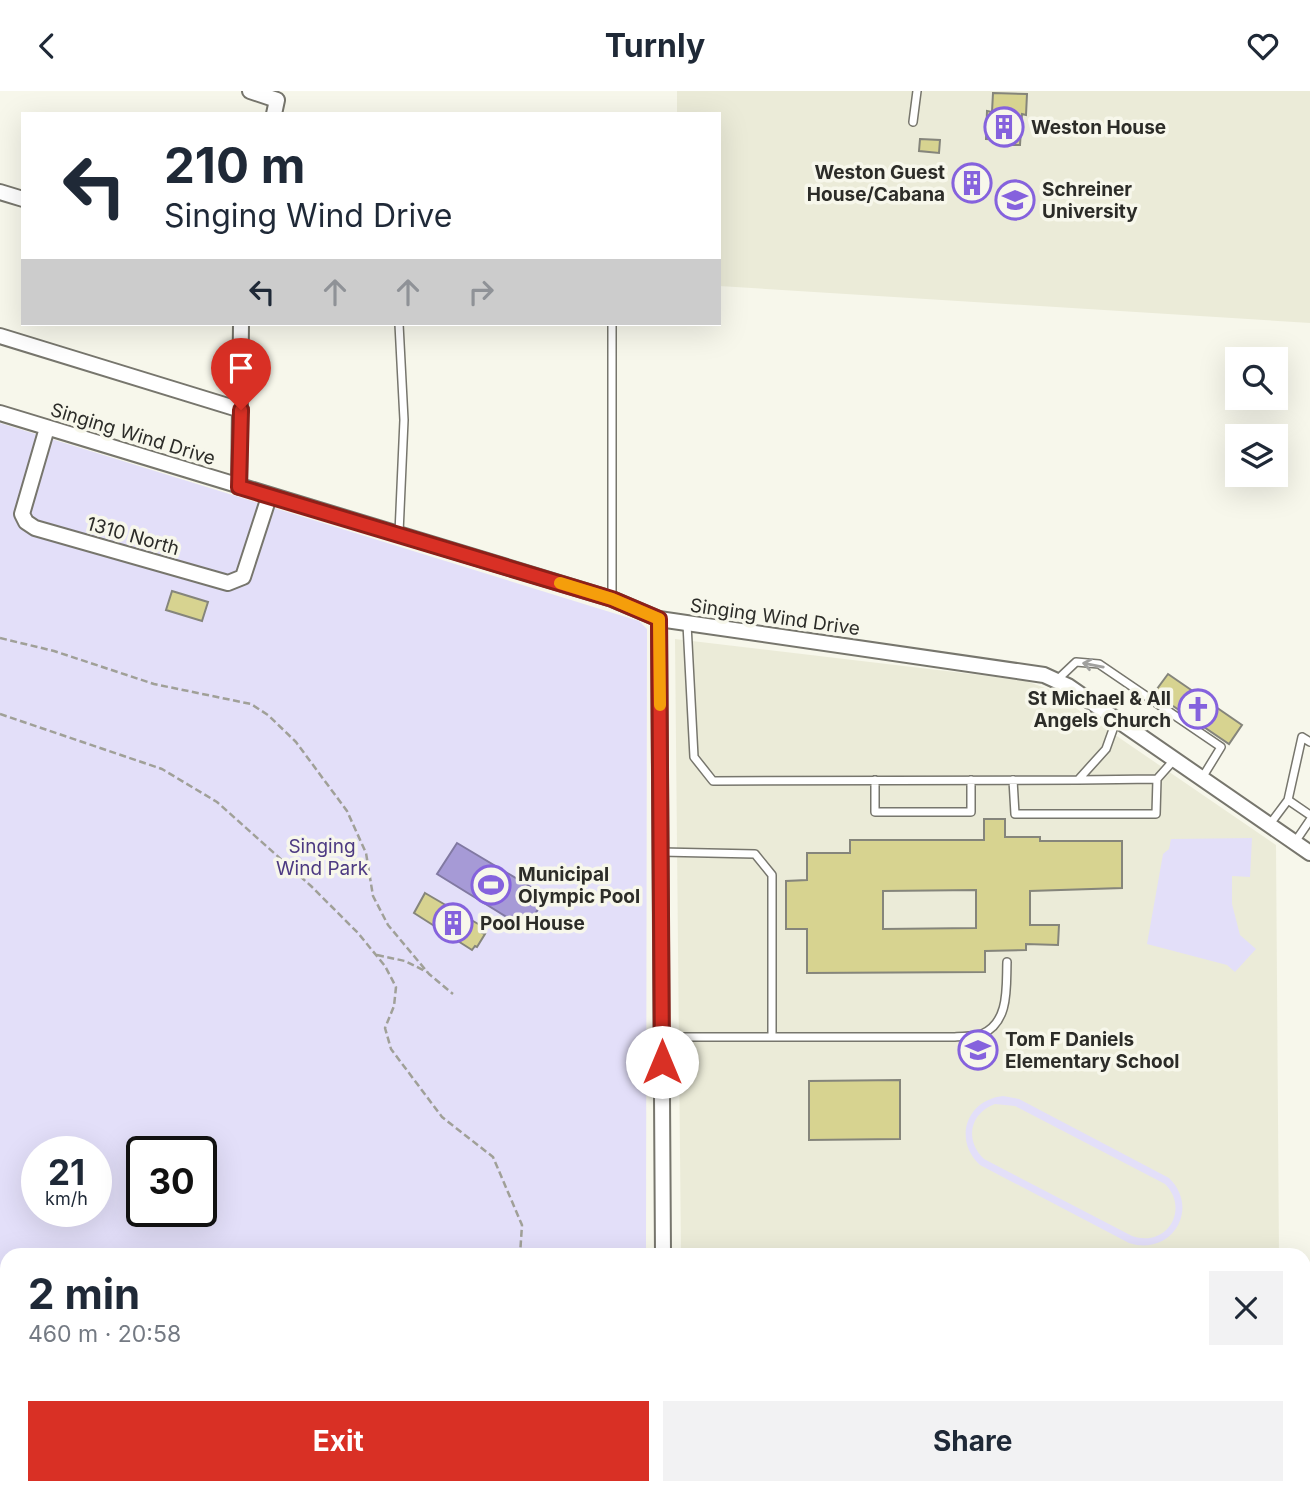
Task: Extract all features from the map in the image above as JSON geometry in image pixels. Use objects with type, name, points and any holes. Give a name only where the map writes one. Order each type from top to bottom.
[{"type":"street","points":[[250,91],[276,107]]},
{"type":"street","points":[[0,192],[21,198]]},
{"type":"street","points":[[239,487],[241,326]]},
{"type":"street","points":[[0,336],[241,410]]},
{"type":"street","name":"Singing Wind Drive","points":[[0,413],[269,497],[399,533],[612,599],[659,619],[1044,675],[1116,720],[1310,853]]},
{"type":"street","name":"1310 North","points":[[47,428],[22,514],[26,522],[35,528],[228,583],[243,577],[269,497]]},
{"type":"street","points":[[659,619],[663,1248]]},
{"type":"lane","points":[[913,122],[917,91]]},
{"type":"lane","points":[[399,326],[404,420],[399,533]]},
{"type":"lane","points":[[612,326],[612,599]]},
{"type":"lane","points":[[687,624],[694,757],[713,781],[1157,779]]},
{"type":"lane","points":[[1057,681],[1076,662],[1099,664],[1221,747],[1201,779]]},
{"type":"lane","points":[[1078,780],[1106,749],[1116,720]]},
{"type":"lane","points":[[1269,825],[1288,800],[1302,737],[1310,743]]},
{"type":"lane","points":[[1013,780],[1015,814],[1156,814],[1157,779],[1174,760]]},
{"type":"lane","points":[[875,781],[875,812],[971,812],[971,780]]},
{"type":"lane","points":[[1288,800],[1310,815]]},
{"type":"lane","points":[[1295,842],[1310,821]]},
{"type":"lane","points":[[660,852],[755,854],[772,876],[772,1037]]},
{"type":"lane","points":[[662,1037],[953,1037],[982,1034],[998,1020],[1005,1005],[1007,962]]},
{"type":"path","points":[[0,638],[45,648],[154,684],[251,704],[268,715],[296,742],[347,811],[366,853],[373,896],[380,912],[429,974]]},
{"type":"path","points":[[0,714],[162,769],[217,802],[311,886],[376,955],[396,987],[394,1006],[385,1028],[391,1049],[424,1097],[442,1117],[493,1157],[522,1225],[520,1248]]},
{"type":"path","points":[[376,955],[405,961],[429,974],[453,994]]},
{"type":"shaded area","name":"Schreiner University","points":[[677,91],[1310,91],[1310,323],[721,286],[721,112],[677,112]]},
{"type":"shaded area","name":"Tom F Daniels Elementary School","points":[[675,639],[1023,680],[1048,689],[1276,845],[1279,1248],[681,1248]]},
{"type":"shaded area","name":"Municipal Olympic Pool","points":[[457,843],[546,896],[526,929],[437,874]]},
{"type":"green space","name":"Singing Wind Park","points":[[0,423],[639,621],[647,629],[646,1248],[0,1248]]},
{"type":"green space","points":[[1252,838],[1250,877],[1232,876],[1232,904],[1240,935],[1256,949],[1235,972],[1227,965],[1147,944],[1163,854],[1169,849],[1171,839]]},
{"type":"green space","points":[[1003,1096],[1019,1099],[1169,1178],[1178,1190],[1182,1203],[1177,1227],[1169,1237],[1157,1243],[1129,1243],[980,1165],[967,1144],[966,1133],[972,1113],[990,1099]],"holes":[[[995,1104],[1015,1106],[1165,1184],[1175,1204],[1175,1215],[1171,1224],[1155,1236],[1132,1236],[984,1159],[972,1136],[975,1120]]]},
{"type":"building","name":"Weston House","points":[[993,93],[1027,94],[1026,115],[1022,114],[1020,145],[1009,145],[1009,140],[986,139],[987,111],[992,112]]},
{"type":"building","points":[[920,139],[940,140],[939,153],[919,151]]},
{"type":"building","name":"Weston Guest House/Cabana","points":[[966,170],[981,172],[978,196],[963,194]]},
{"type":"building","points":[[172,591],[208,602],[202,621],[166,610]]},
{"type":"building","name":"St Michael & All Angels Church","points":[[1168,674],[1242,725],[1229,744],[1154,693]]},
{"type":"building","points":[[984,819],[1005,819],[1005,837],[1040,837],[1040,841],[1122,841],[1122,888],[1030,891],[1030,925],[1059,925],[1058,945],[1026,944],[1026,950],[985,951],[985,972],[807,973],[807,929],[786,929],[786,881],[807,880],[807,853],[850,853],[850,840],[984,840]],"holes":[[[976,890],[976,928],[883,929],[883,891]]]},
{"type":"building","name":"Pool House","points":[[425,893],[485,928],[482,933],[485,934],[477,947],[472,950],[414,913]]},
{"type":"building","points":[[900,1080],[900,1139],[809,1140],[809,1081]]},
{"type":"slow traffic","points":[[560,583],[612,599],[659,619],[660,705]]},
{"type":"place","name":"Weston House","points":[[1004,127]]},
{"type":"place","name":"Weston Guest House/Cabana","points":[[972,183]]},
{"type":"place","name":"Schreiner University","points":[[1015,200]]},
{"type":"place","name":"St Michael & All Angels Church","points":[[1198,709]]},
{"type":"place","name":"Municipal Olympic Pool","points":[[491,885]]},
{"type":"place","name":"Pool House","points":[[453,923]]},
{"type":"place","name":"Tom F Daniels Elementary School","points":[[978,1050]]},
{"type":"route","points":[[241,410],[239,487],[612,599],[659,619],[662,1062]]}]
